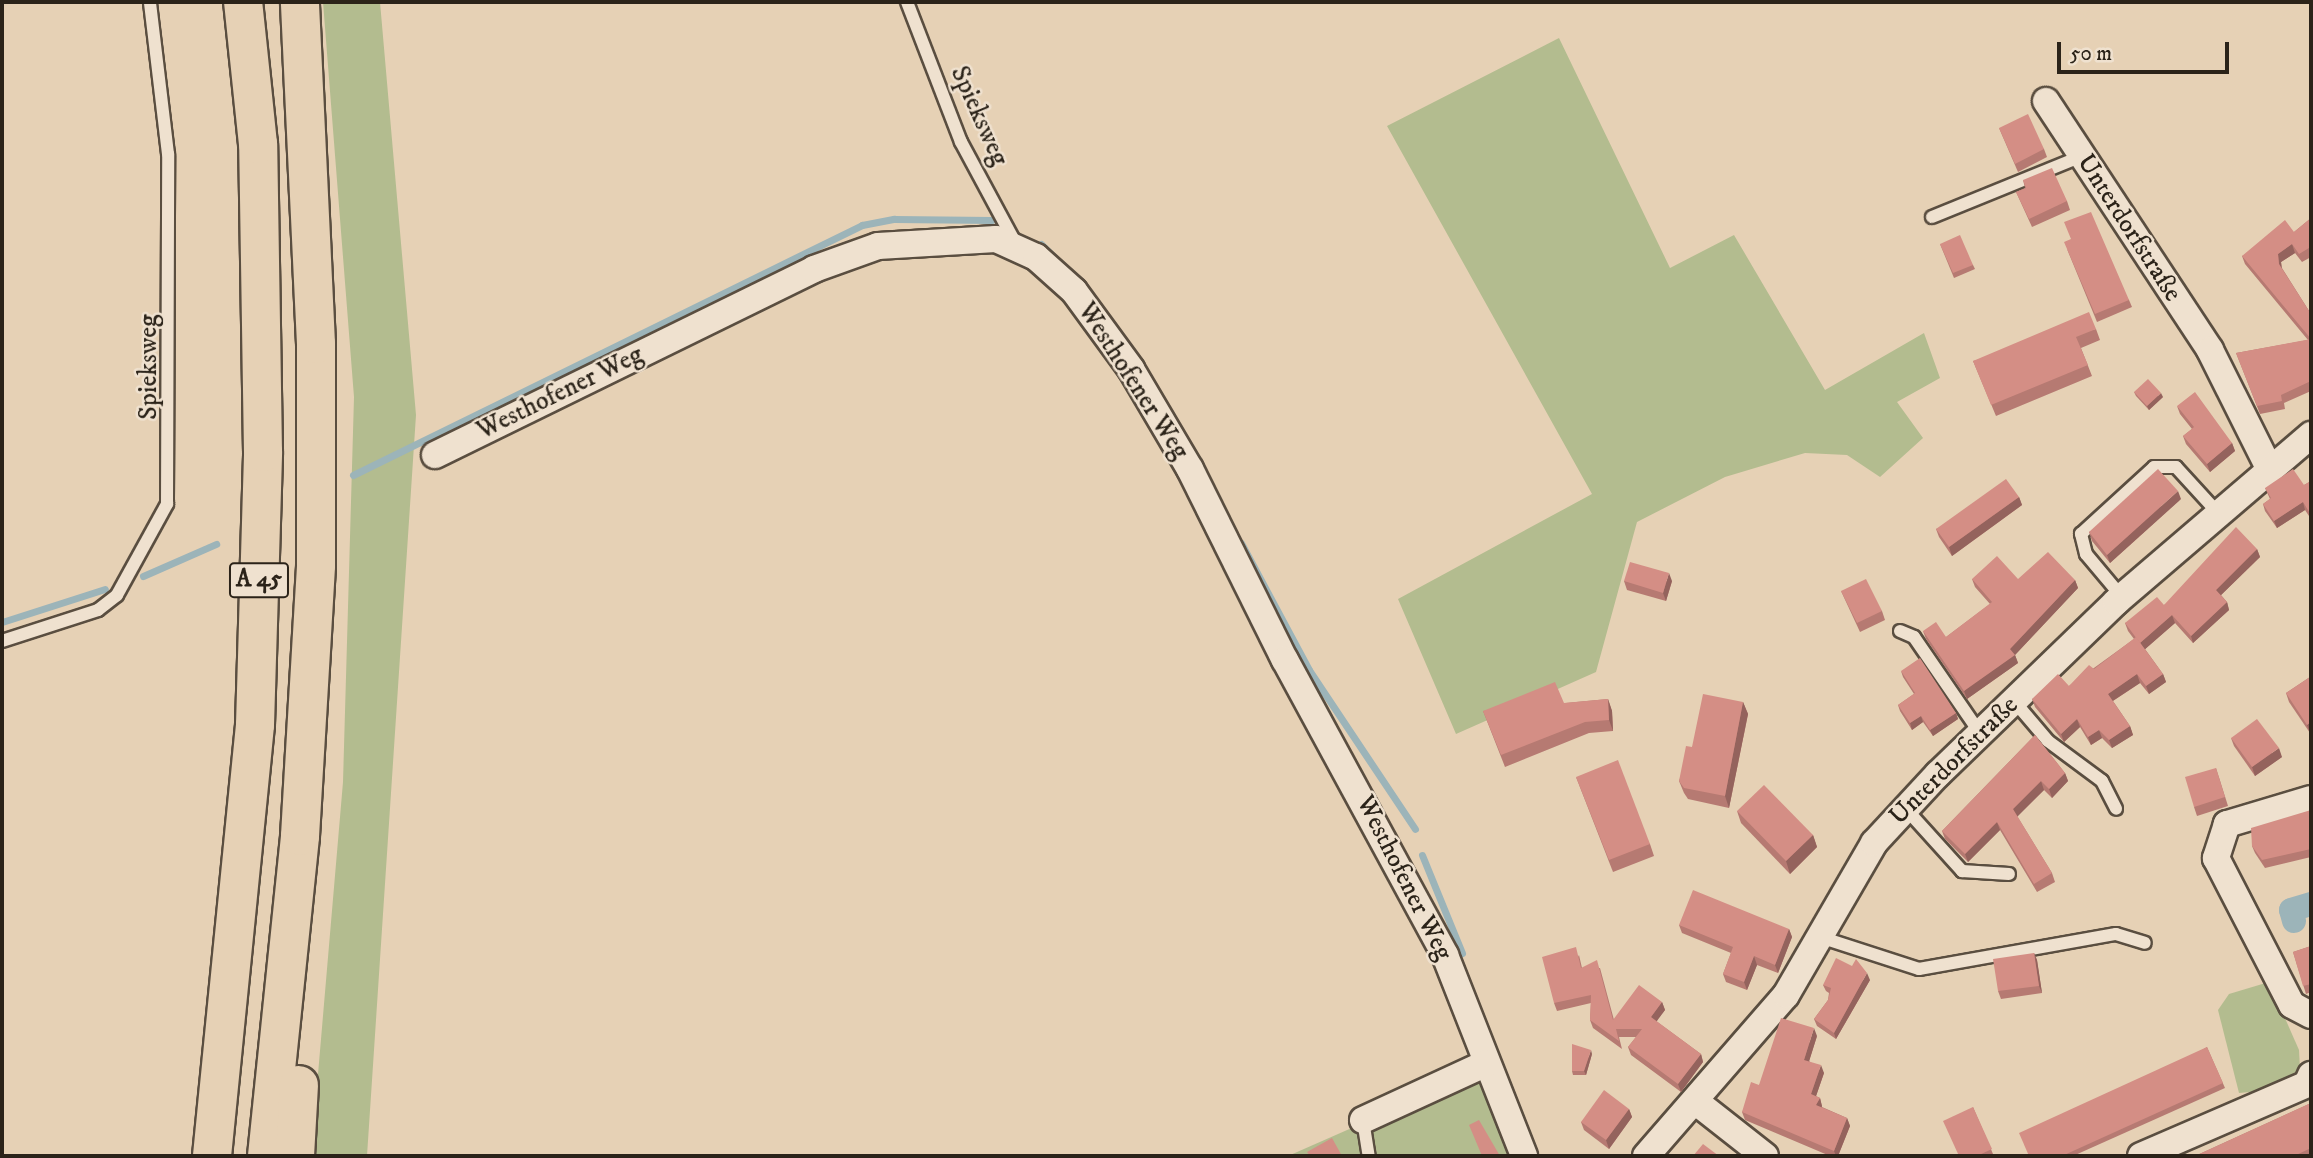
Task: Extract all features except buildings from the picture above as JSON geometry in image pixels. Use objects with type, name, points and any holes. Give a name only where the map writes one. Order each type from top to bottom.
[{"type":"highway","name":"A 45","points":[[212,1156],[255,725],[263,452],[258,144],[243,2]]},
{"type":"highway","name":"A 45","points":[[267,1156],[300,836],[316,565],[316,344],[300,2]]},
{"type":"highway","points":[[295,1156],[300,836]]},
{"type":"street","name":"Unterdorfstraße","points":[[2046,101],[2210,350],[2269,468]]},
{"type":"street","name":"Westhofener Weg","points":[[435,454],[814,269],[878,246],[938,237],[1017,246],[1074,291],[1131,369],[1190,469],[1285,660],[1399,859],[1446,955],[1524,1156]]},
{"type":"street","name":"Unterdorfstraße","points":[[1646,1156],[1786,995],[1874,844],[1906,809],[1980,733],[2122,597],[2269,468],[2311,435]]},
{"type":"street","points":[[2311,799],[2227,824],[2216,858],[2252,935],[2292,1005],[2311,1014]]},
{"type":"street","points":[[1363,1120],[1487,1063]]},
{"type":"street","points":[[2141,1156],[2307,1084],[2311,1075]]},
{"type":"street","points":[[1695,1101],[1765,1156]]},
{"type":"lane","name":"Spieksweg","points":[[2,641],[98,610],[117,596],[167,504],[168,168],[150,2]]},
{"type":"lane","name":"Spieksweg","points":[[907,2],[961,142],[1017,246]]},
{"type":"lane","points":[[1932,217],[2082,156]]},
{"type":"lane","points":[[2122,597],[2086,554],[2081,534],[2154,467],[2176,467],[2218,513]]},
{"type":"lane","points":[[1900,631],[1914,637],[1980,733]]},
{"type":"lane","points":[[2014,701],[2048,741],[2102,781],[2116,809]]},
{"type":"lane","points":[[1906,809],[1962,871],[2009,874]]},
{"type":"lane","points":[[1819,937],[1919,969],[2116,934],[2145,943]]},
{"type":"lane","points":[[1363,1120],[1369,1156]]},
{"type":"green space","points":[[323,2],[380,2],[416,415],[367,1156],[311,1156],[343,782],[354,397]]},
{"type":"green space","points":[[1559,38],[1670,268],[1734,235],[1825,390],[1924,333],[1940,378],[1897,402],[1923,438],[1880,477],[1847,455],[1805,453],[1725,477],[1637,522],[1596,672],[1456,734],[1398,599],[1592,494],[1387,126]]},
{"type":"green space","points":[[2269,982],[2299,1050],[2300,1069],[2270,1090],[2239,1093],[2218,1010],[2229,994]]},
{"type":"green space","points":[[1470,1076],[1482,1079],[1511,1156],[1288,1156]]},
{"type":"waterway","points":[[353,475],[862,225],[894,219],[992,220]]},
{"type":"waterway","points":[[1041,244],[1065,268]]},
{"type":"waterway","points":[[1241,543],[1309,670],[1415,829]]},
{"type":"waterway","points":[[143,576],[216,544]]},
{"type":"waterway","points":[[2,622],[105,589]]},
{"type":"waterway","points":[[1422,855],[1462,953]]},
{"type":"waterway","points":[[2294,921],[2291,910],[2311,904]]}]
